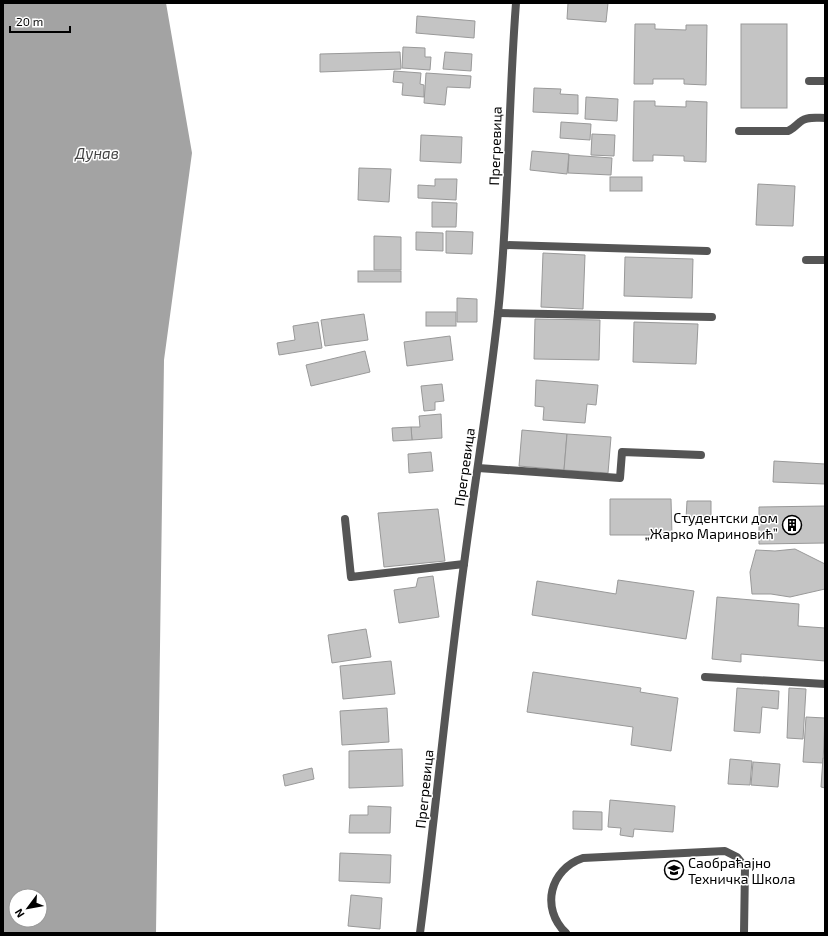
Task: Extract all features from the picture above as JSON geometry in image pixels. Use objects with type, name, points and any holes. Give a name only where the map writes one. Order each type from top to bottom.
[{"type":"street","name":"Прегревица","points":[[420,933],[434,823],[446,698],[498,313],[504,245],[512,57],[516,3]]},
{"type":"street","points":[[809,81],[825,81]]},
{"type":"street","points":[[739,131],[788,132],[807,118],[825,118]]},
{"type":"street","points":[[504,245],[707,251]]},
{"type":"street","points":[[806,260],[825,260]]},
{"type":"street","points":[[498,313],[712,317]]},
{"type":"street","points":[[478,468],[620,478],[622,452],[701,455]]},
{"type":"street","points":[[345,519],[351,577],[464,564]]},
{"type":"street","points":[[705,677],[825,684]]},
{"type":"street","points":[[566,933],[556,921],[552,910],[552,888],[558,875],[573,861],[583,858],[725,851],[737,857],[745,867],[744,933]]},
{"type":"water","name":"Дунав","points":[[3,3],[166,3],[192,153],[164,360],[156,933],[3,933]]},
{"type":"building","points":[[568,3],[608,3],[606,22],[567,19]]},
{"type":"building","points":[[417,16],[475,21],[474,38],[416,33]]},
{"type":"building","points":[[635,24],[655,24],[655,29],[686,30],[686,25],[707,25],[706,85],[684,84],[684,79],[653,79],[653,84],[634,84]]},
{"type":"building","points":[[741,24],[787,24],[787,108],[741,108]]},
{"type":"building","points":[[403,47],[425,48],[425,57],[431,57],[430,70],[402,68]]},
{"type":"building","points":[[400,52],[401,69],[320,72],[320,54]]},
{"type":"building","points":[[445,52],[472,54],[471,71],[443,69]]},
{"type":"building","points":[[394,71],[421,73],[420,84],[424,85],[424,97],[402,95],[403,83],[393,82]]},
{"type":"building","points":[[426,73],[471,76],[470,88],[447,87],[445,105],[424,103]]},
{"type":"building","points":[[534,88],[561,89],[560,94],[578,95],[578,114],[533,112]]},
{"type":"building","points":[[586,97],[618,99],[617,121],[585,119]]},
{"type":"building","points":[[634,101],[655,101],[655,106],[686,107],[686,101],[707,102],[706,162],[684,161],[684,156],[653,155],[653,161],[633,161]]},
{"type":"building","points":[[561,122],[591,124],[590,140],[560,138]]},
{"type":"building","points":[[592,134],[615,135],[614,156],[591,155]]},
{"type":"building","points":[[421,135],[462,137],[461,163],[420,161]]},
{"type":"building","points":[[532,151],[569,154],[567,174],[530,170]]},
{"type":"building","points":[[569,155],[612,158],[611,175],[568,173]]},
{"type":"building","points":[[359,168],[391,169],[389,202],[358,200]]},
{"type":"building","points":[[610,177],[642,177],[642,191],[610,191]]},
{"type":"building","points":[[435,179],[457,179],[456,200],[418,198],[418,185],[435,186]]},
{"type":"building","points":[[758,184],[795,186],[793,226],[756,225]]},
{"type":"building","points":[[432,202],[457,203],[456,227],[432,227]]},
{"type":"building","points":[[446,231],[473,232],[472,254],[446,253]]},
{"type":"building","points":[[416,232],[443,233],[443,251],[416,250]]},
{"type":"building","points":[[374,236],[401,237],[401,270],[374,270]]},
{"type":"building","points":[[543,253],[585,255],[583,309],[541,307]]},
{"type":"building","points":[[625,257],[693,259],[692,298],[624,296]]},
{"type":"building","points":[[358,271],[401,271],[401,282],[358,282]]},
{"type":"building","points":[[457,298],[477,299],[477,322],[457,322]]},
{"type":"building","points":[[426,312],[456,312],[456,326],[426,326]]},
{"type":"building","points":[[364,314],[368,340],[325,346],[321,320]]},
{"type":"building","points":[[535,319],[600,320],[599,360],[534,359]]},
{"type":"building","points":[[318,322],[322,348],[279,355],[277,343],[295,340],[293,326]]},
{"type":"building","points":[[634,322],[698,324],[696,364],[633,362]]},
{"type":"building","points":[[450,336],[453,360],[407,366],[404,342]]},
{"type":"building","points":[[365,351],[370,372],[311,386],[306,365]]},
{"type":"building","points":[[536,380],[598,385],[596,405],[587,404],[585,423],[543,420],[544,407],[535,406]]},
{"type":"building","points":[[442,384],[444,401],[435,402],[435,410],[424,411],[421,386]]},
{"type":"building","points":[[441,414],[442,438],[412,440],[411,427],[420,427],[419,416]]},
{"type":"building","points":[[411,427],[412,440],[393,441],[392,428]]},
{"type":"building","points":[[522,430],[567,434],[564,470],[519,466]]},
{"type":"building","points":[[567,434],[611,437],[608,473],[564,470]]},
{"type":"building","points":[[431,452],[433,471],[409,473],[408,454]]},
{"type":"building","points":[[774,461],[825,464],[825,484],[773,482]]},
{"type":"building","points":[[610,499],[671,499],[672,535],[610,535]]},
{"type":"building","points":[[687,501],[711,501],[711,520],[686,519]]},
{"type":"building","name":"Студентски дом „Жарко Мариновић”","points":[[825,506],[825,543],[759,544],[759,507]]},
{"type":"building","points":[[438,509],[445,561],[384,567],[378,513]]},
{"type":"building","points":[[795,549],[825,564],[825,589],[790,597],[771,594],[752,594],[750,572],[756,550],[775,551]]},
{"type":"building","points":[[433,576],[439,617],[399,623],[394,590],[416,587],[418,578]]},
{"type":"building","points":[[618,580],[694,591],[686,639],[532,615],[537,581],[616,594]]},
{"type":"building","points":[[717,597],[799,604],[798,626],[825,628],[825,661],[741,654],[741,662],[712,659]]},
{"type":"building","points":[[366,629],[371,657],[332,663],[328,635]]},
{"type":"building","points":[[391,661],[395,694],[343,699],[340,666]]},
{"type":"building","points":[[533,672],[641,688],[640,692],[678,698],[671,751],[631,745],[633,727],[527,712]]},
{"type":"building","points":[[737,688],[779,691],[778,709],[762,707],[760,733],[734,731]]},
{"type":"building","points":[[789,688],[806,689],[803,739],[787,738]]},
{"type":"building","points":[[387,708],[389,742],[342,745],[340,711]]},
{"type":"building","points":[[806,717],[825,718],[823,763],[803,762]]},
{"type":"building","points":[[402,749],[403,786],[349,788],[349,751]]},
{"type":"building","points":[[823,758],[825,758],[825,788],[821,787]]},
{"type":"building","points":[[730,759],[752,761],[750,785],[728,784]]},
{"type":"building","points":[[753,762],[780,764],[778,787],[751,785]]},
{"type":"building","points":[[312,768],[314,779],[285,786],[283,775]]},
{"type":"building","points":[[610,800],[675,806],[673,832],[634,829],[633,837],[620,835],[621,828],[608,827]]},
{"type":"building","points":[[368,806],[391,807],[390,833],[349,833],[350,815],[368,815]]},
{"type":"building","points":[[573,811],[602,812],[602,830],[573,829]]},
{"type":"building","points":[[340,853],[391,855],[390,883],[339,881]]},
{"type":"building","points":[[351,895],[382,898],[380,929],[348,926]]},
{"type":"place","name":"Студентски дом „Жарко Мариновић”","points":[[792,525]]},
{"type":"place","name":"Саобраћајно Техничка Школа","points":[[674,870]]}]
